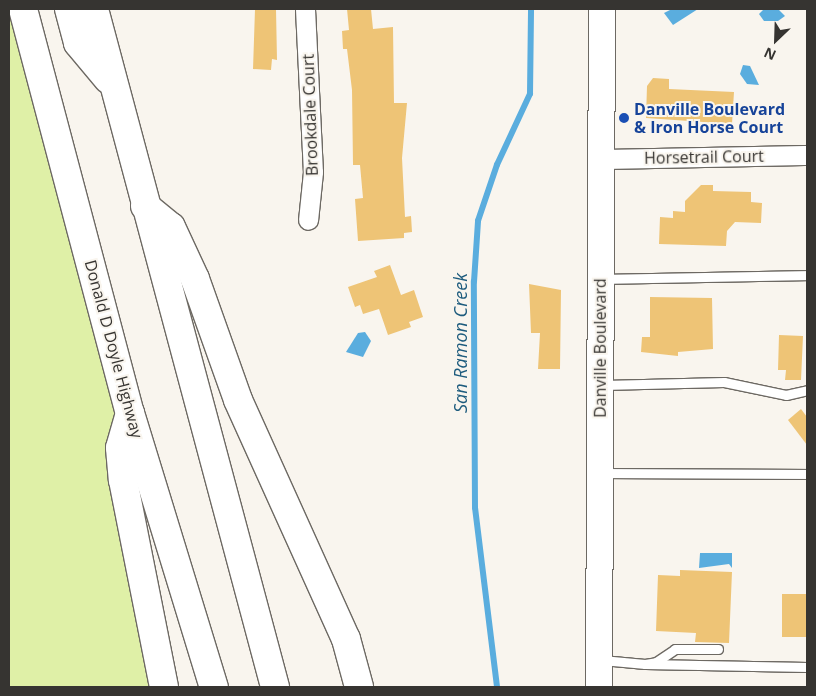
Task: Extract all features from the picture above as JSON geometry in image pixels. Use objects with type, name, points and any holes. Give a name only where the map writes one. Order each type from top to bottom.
[{"type":"highway","name":"Donald D Doyle Highway","points":[[22,9],[130,413],[214,687]]},
{"type":"highway","points":[[69,9],[78,43],[114,86]]},
{"type":"highway","points":[[94,9],[145,206],[276,687]]},
{"type":"highway","points":[[145,206],[171,227],[195,279],[238,400],[346,639],[359,687]]},
{"type":"highway","points":[[130,413],[120,448],[123,480],[164,687]]},
{"type":"main road","name":"Danville Boulevard","points":[[599,687],[602,9]]},
{"type":"street","name":"Brookdale Court","points":[[305,9],[313,172],[308,220]]},
{"type":"street","name":"Horsetrail Court","points":[[601,159],[807,155]]},
{"type":"lane","points":[[600,279],[807,275]]},
{"type":"lane","points":[[600,385],[724,382],[786,395],[807,390]]},
{"type":"lane","points":[[600,473],[807,474]]},
{"type":"lane","points":[[645,664],[656,662],[675,648],[718,650]]},
{"type":"lane","points":[[599,660],[645,664],[807,667]]},
{"type":"green space","points":[[9,9],[23,9],[130,413],[120,448],[164,687],[9,687]]},
{"type":"water","points":[[672,9],[698,9],[673,25],[664,13]]},
{"type":"water","points":[[764,9],[779,10],[785,16],[778,21],[764,21],[759,14]]},
{"type":"water","points":[[743,65],[750,66],[759,85],[747,84],[740,74]]},
{"type":"water","points":[[365,332],[371,341],[363,357],[346,352],[358,333]]},
{"type":"water","points":[[700,553],[732,553],[732,568],[729,564],[699,568]]},
{"type":"building","points":[[255,9],[276,9],[277,60],[272,59],[271,70],[253,69]]},
{"type":"building","points":[[347,9],[371,9],[373,29],[393,27],[394,103],[407,103],[402,158],[405,217],[411,216],[412,232],[404,233],[404,238],[358,241],[355,199],[363,198],[360,165],[353,165],[352,90],[347,49],[343,49],[342,31],[349,30]]},
{"type":"building","points":[[653,78],[669,79],[669,89],[734,92],[732,124],[646,118],[647,86]]},
{"type":"building","points":[[701,185],[713,185],[713,191],[751,192],[751,202],[762,203],[761,223],[735,222],[727,231],[726,246],[659,244],[660,217],[673,218],[673,211],[685,212],[685,201]]},
{"type":"building","points":[[390,265],[401,295],[414,290],[423,317],[409,322],[411,327],[388,335],[379,309],[363,314],[360,305],[355,307],[348,287],[377,277],[374,271]]},
{"type":"building","points":[[529,284],[561,290],[560,369],[538,369],[540,333],[531,333]]},
{"type":"building","points":[[650,297],[712,298],[713,349],[678,352],[678,356],[641,352],[642,337],[650,337]]},
{"type":"building","points":[[779,335],[803,336],[801,380],[785,380],[786,370],[778,370]]},
{"type":"building","points":[[801,409],[807,417],[807,445],[788,420]]},
{"type":"building","points":[[680,570],[732,572],[729,643],[695,642],[696,633],[656,631],[658,575],[680,576]]},
{"type":"building","points":[[782,594],[807,594],[807,637],[782,637]]},
{"type":"waterway","name":"San Ramon Creek","points":[[497,687],[475,508],[474,282],[478,221],[497,165],[530,94],[531,9]]},
{"type":"place","name":"Danville Boulevard & Iron Horse Court","points":[[624,118]]}]
